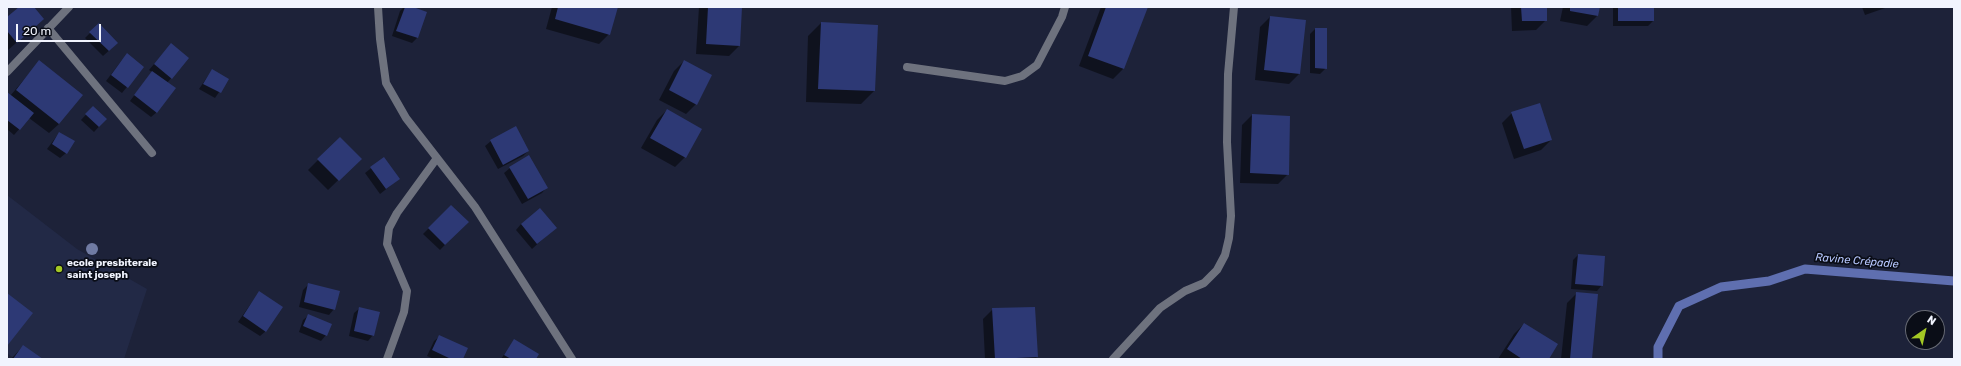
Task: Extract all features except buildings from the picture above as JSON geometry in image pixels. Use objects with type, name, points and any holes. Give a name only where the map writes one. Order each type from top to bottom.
[{"type":"street","points":[[7,72],[69,7]]},
{"type":"street","points":[[378,7],[380,39],[386,82],[406,118],[475,207],[572,359]]},
{"type":"street","points":[[907,67],[1005,81],[1022,76],[1037,65],[1062,17],[1065,7]]},
{"type":"street","points":[[1113,359],[1160,308],[1185,291],[1204,283],[1217,270],[1225,255],[1229,238],[1231,216],[1227,142],[1228,74],[1234,7]]},
{"type":"street","points":[[48,28],[152,153]]},
{"type":"street","points":[[387,359],[404,312],[408,290],[387,244],[389,228],[397,212],[436,158]]},
{"type":"shaded area","name":"ecole presbiterale saint joseph","points":[[7,195],[77,249],[147,289],[124,359],[15,359],[7,353]]},
{"type":"waterway","name":"Ravine Crépadie","points":[[1658,359],[1658,347],[1679,306],[1721,287],[1769,281],[1805,269],[1954,281]]},
{"type":"place","name":"ecole presbiterale saint joseph","points":[[59,269]]}]
